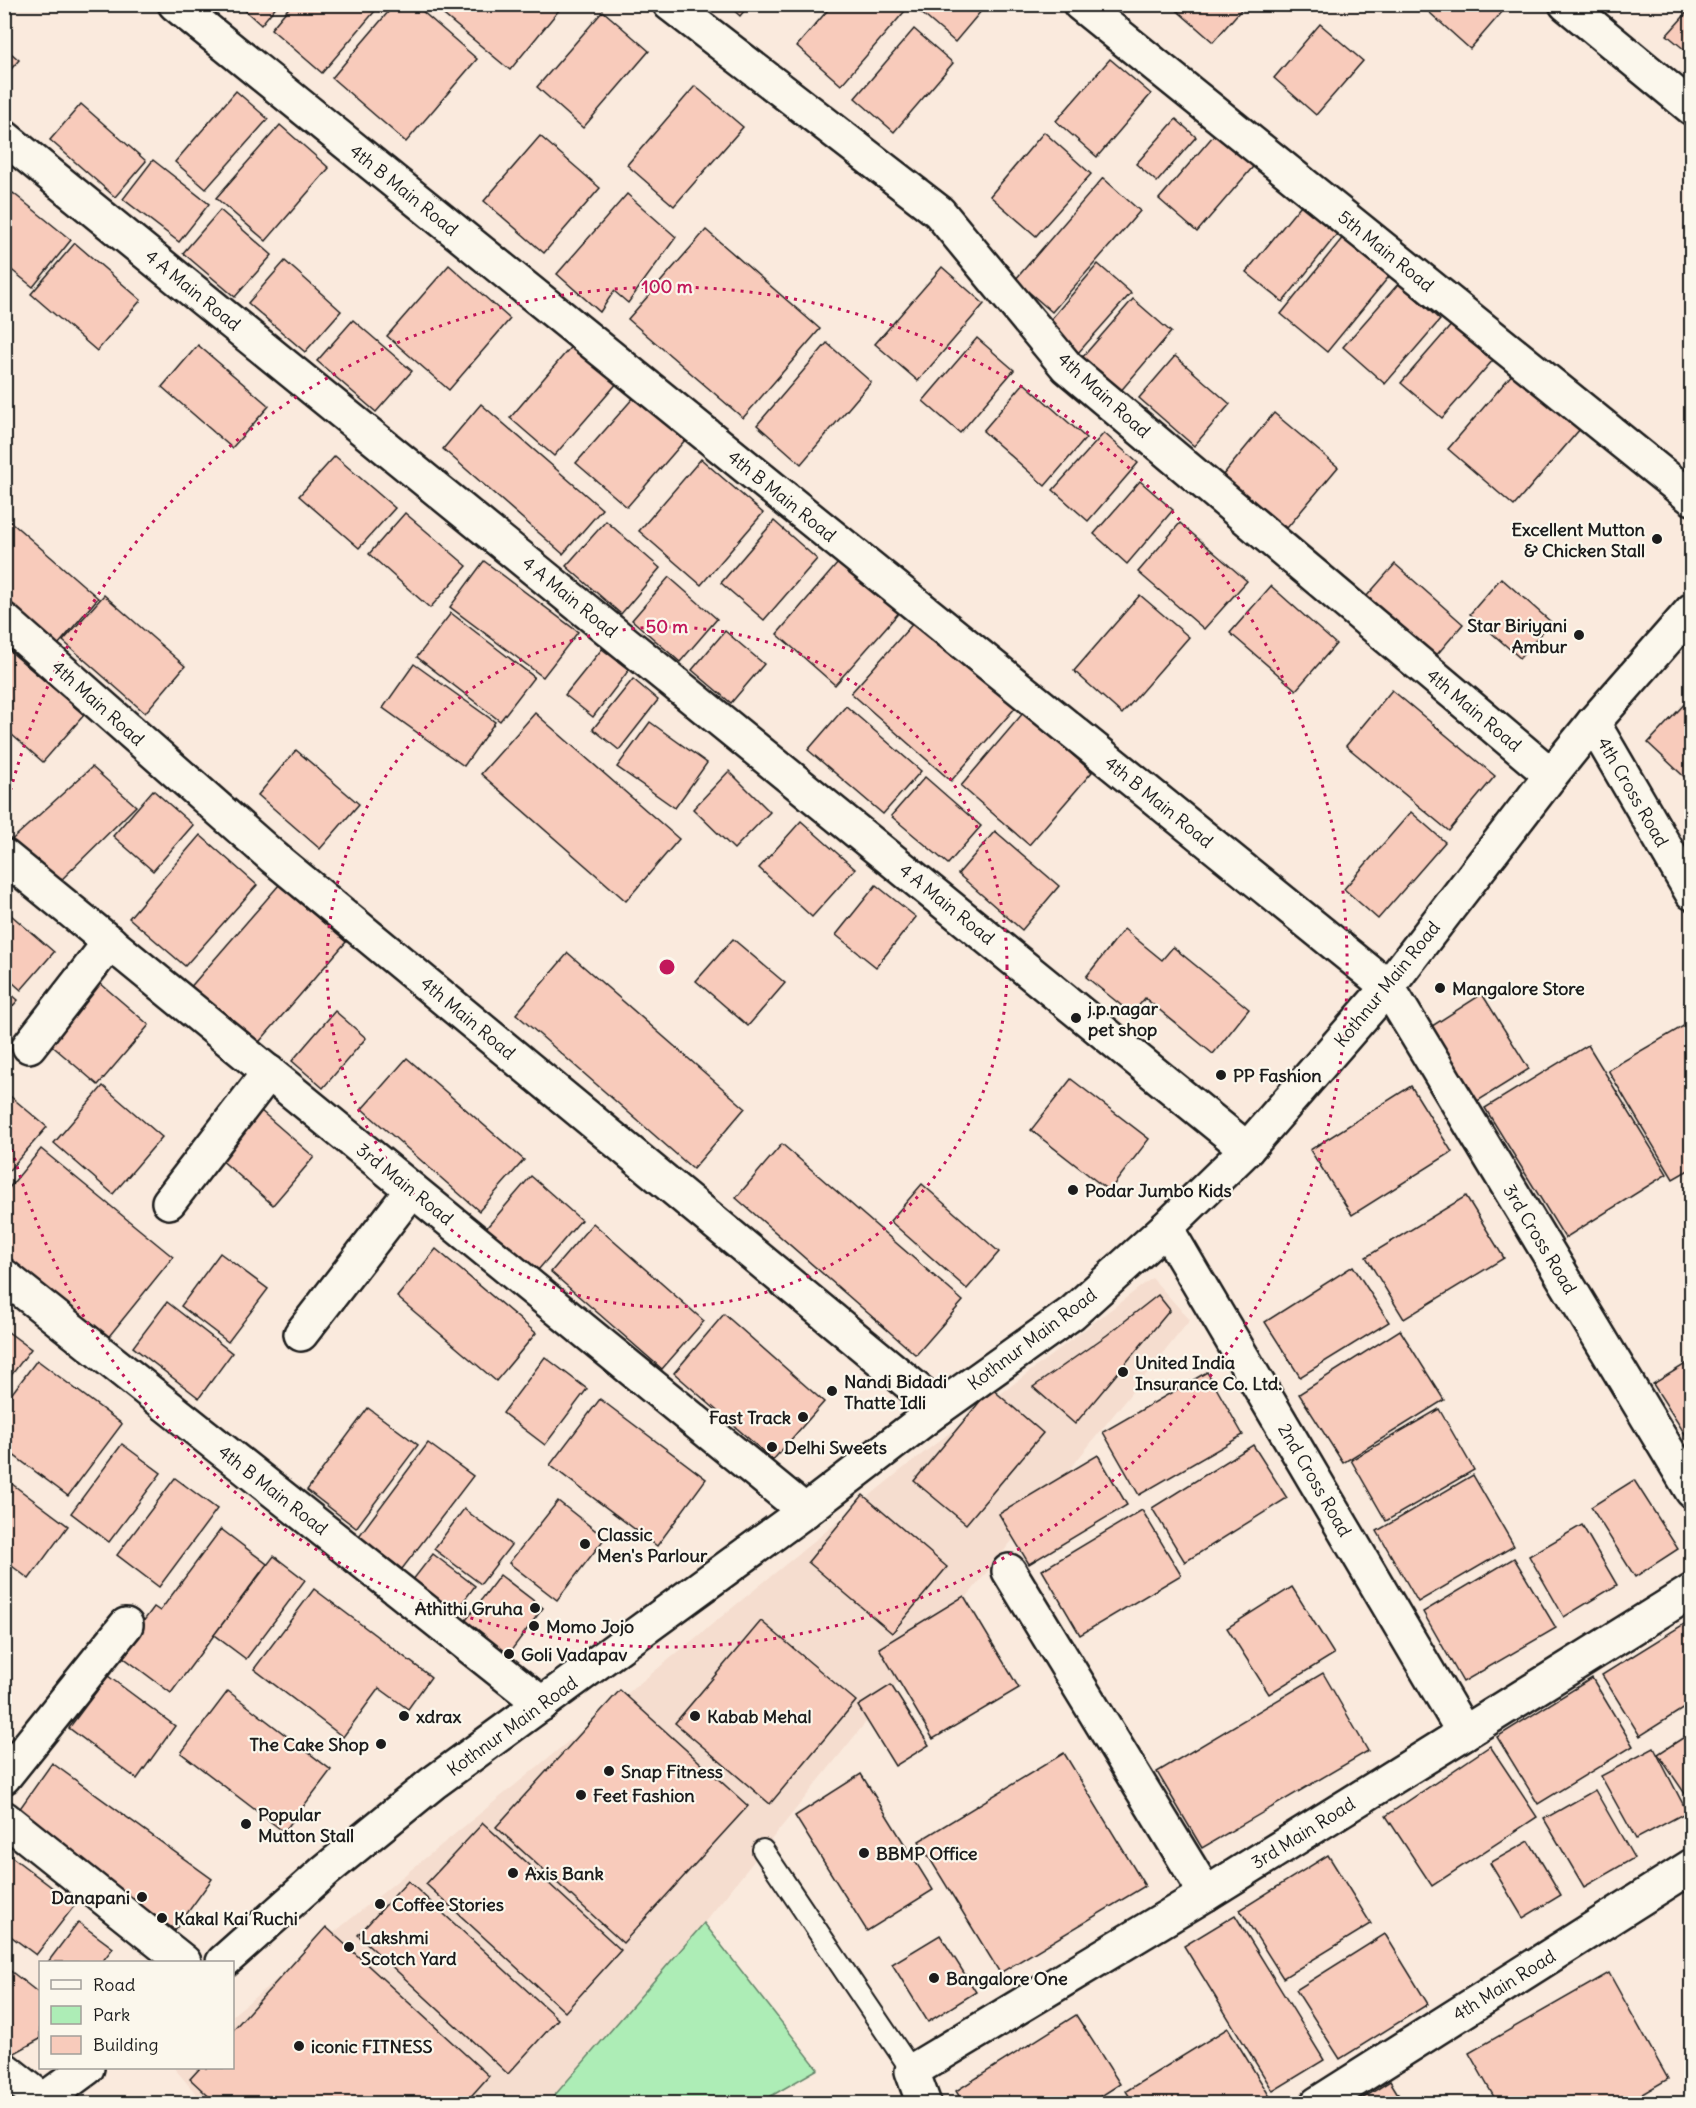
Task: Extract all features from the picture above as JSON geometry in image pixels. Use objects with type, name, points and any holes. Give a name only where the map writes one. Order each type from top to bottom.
[{"type":"street","name":"4th B Main Road","points":[[175,4],[1388,987]]},
{"type":"street","name":"4th Main Road","points":[[669,4],[939,212],[1067,367],[1551,775]]},
{"type":"street","name":"5th Main Road","points":[[1080,4],[1692,498]]},
{"type":"street","points":[[1566,4],[1692,108]]},
{"type":"street","name":"4 A Main Road","points":[[4,137],[1247,1149]]},
{"type":"street","name":"Kothnur Main Road","points":[[224,1961],[325,1871],[424,1791],[805,1511],[939,1408],[1072,1313],[1166,1228],[1247,1149],[1388,987],[1551,775],[1593,723],[1692,610]]},
{"type":"street","name":"4th Main Road","points":[[4,620],[273,857],[939,1408]]},
{"type":"street","name":"4th Cross Road","points":[[1593,723],[1692,893]]},
{"type":"street","name":"3rd Main Road","points":[[4,856],[805,1511]]},
{"type":"street","points":[[29,1046],[110,942]]},
{"type":"street","name":"3rd Cross Road","points":[[1388,987],[1692,1491]]},
{"type":"street","points":[[169,1203],[269,1072]]},
{"type":"street","points":[[301,1334],[412,1190]]},
{"type":"street","name":"2nd Cross Road","points":[[1166,1228],[1464,1733]]},
{"type":"street","name":"4th B Main Road","points":[[4,1276],[542,1704]]},
{"type":"street","points":[[1009,1571],[1206,1894]]},
{"type":"street","name":"3rd Main Road","points":[[912,2071],[1206,1894],[1692,1591]]},
{"type":"street","points":[[4,1776],[126,1625]]},
{"type":"street","points":[[4,1818],[183,1961]]},
{"type":"street","name":"4th Main Road","points":[[1317,2103],[1692,1866]]},
{"type":"street","points":[[4,2069],[41,2102],[84,2069]]},
{"type":"street","points":[[912,2071],[924,2103]]},
{"type":"lane","points":[[763,1850],[912,2071]]},
{"type":"shaded area","points":[[1152,1278],[1190,1320],[704,1923],[548,2103],[204,2103],[175,2069],[234,2069],[234,2014],[900,1471]]},
{"type":"green space","points":[[704,1923],[818,2069],[759,2103],[548,2103]]},
{"type":"building","points":[[238,4],[278,4],[261,25]]},
{"type":"building","points":[[292,4],[381,4],[322,73],[271,29]]},
{"type":"building","points":[[395,4],[414,4],[477,59],[406,142],[332,78]]},
{"type":"building","points":[[434,4],[564,4],[510,70],[433,6]]},
{"type":"building","points":[[727,4],[750,4],[740,16]]},
{"type":"building","points":[[833,4],[911,4],[841,85],[797,46]]},
{"type":"building","points":[[925,4],[987,4],[955,42],[919,11]]},
{"type":"building","points":[[1173,4],[1246,4],[1213,42],[1172,6]]},
{"type":"building","points":[[1420,4],[1509,4],[1470,49]]},
{"type":"building","points":[[1692,7],[1692,56],[1667,35]]},
{"type":"building","points":[[603,11],[649,51],[583,128],[537,87]]},
{"type":"building","points":[[1320,24],[1363,61],[1316,115],[1274,78]]},
{"type":"building","points":[[914,29],[953,63],[894,132],[855,98]]},
{"type":"building","points":[[4,47],[19,60],[4,77]]},
{"type":"building","points":[[1110,59],[1151,94],[1097,157],[1056,121]]},
{"type":"building","points":[[695,86],[743,127],[674,206],[627,165]]},
{"type":"building","points":[[236,91],[268,119],[206,189],[175,162]]},
{"type":"building","points":[[81,104],[146,161],[115,197],[50,140]]},
{"type":"building","points":[[1176,119],[1196,137],[1157,182],[1136,164]]},
{"type":"building","points":[[280,125],[329,168],[266,241],[216,198]]},
{"type":"building","points":[[1220,128],[1258,161],[1197,232],[1159,199]]},
{"type":"building","points":[[1044,132],[1091,174],[1036,236],[990,196]]},
{"type":"building","points":[[540,136],[600,188],[544,253],[484,201]]},
{"type":"building","points":[[153,160],[209,204],[179,242],[123,199]]},
{"type":"building","points":[[1103,178],[1140,211],[1052,312],[1015,280]]},
{"type":"building","points":[[13,193],[71,240],[33,287],[4,264],[4,203]]},
{"type":"building","points":[[627,194],[676,237],[628,303],[614,291],[600,312],[557,274]]},
{"type":"building","points":[[1305,200],[1341,229],[1283,302],[1246,272]]},
{"type":"building","points":[[220,210],[272,255],[235,297],[183,253]]},
{"type":"building","points":[[706,230],[820,329],[743,418],[628,319]]},
{"type":"building","points":[[1344,236],[1391,274],[1327,352],[1281,314]]},
{"type":"building","points":[[75,243],[141,300],[97,351],[31,294]]},
{"type":"building","points":[[285,261],[341,311],[305,352],[248,303]]},
{"type":"building","points":[[1098,264],[1131,293],[1078,353],[1046,325]]},
{"type":"building","points":[[449,265],[510,319],[449,390],[387,336]]},
{"type":"building","points":[[942,267],[984,304],[918,381],[875,344]]},
{"type":"building","points":[[1399,283],[1440,320],[1385,384],[1343,347]]},
{"type":"building","points":[[1133,299],[1171,332],[1119,393],[1081,359]]},
{"type":"building","points":[[1460,315],[1501,351],[1442,418],[1401,383]]},
{"type":"building","points":[[353,320],[412,371],[376,412],[317,361]]},
{"type":"building","points":[[977,338],[1014,370],[960,433],[923,401]]},
{"type":"building","points":[[574,343],[619,381],[554,456],[510,418]]},
{"type":"building","points":[[827,343],[871,382],[801,464],[757,425]]},
{"type":"building","points":[[198,345],[269,406],[232,448],[162,387]]},
{"type":"building","points":[[1175,356],[1230,404],[1194,446],[1139,398]]},
{"type":"building","points":[[1514,372],[1580,429],[1514,506],[1448,449]]},
{"type":"building","points":[[1024,383],[1086,438],[1045,486],[983,431]]},
{"type":"building","points":[[642,388],[692,432],[627,507],[576,463]]},
{"type":"building","points":[[481,404],[602,509],[563,554],[443,449]]},
{"type":"building","points":[[1274,413],[1338,467],[1282,534],[1218,481]]},
{"type":"building","points":[[1104,433],[1138,463],[1088,521],[1053,490]]},
{"type":"building","points":[[335,456],[395,508],[359,548],[299,496]]},
{"type":"building","points":[[701,459],[763,513],[701,585],[639,531]]},
{"type":"building","points":[[1140,481],[1173,510],[1127,564],[1094,534]]},
{"type":"building","points":[[405,513],[467,566],[430,608],[369,554]]},
{"type":"building","points":[[4,516],[98,598],[58,645],[4,598]]},
{"type":"building","points":[[606,521],[660,568],[621,614],[566,566]]},
{"type":"building","points":[[774,521],[817,559],[764,620],[721,583]]},
{"type":"building","points":[[1180,523],[1247,581],[1204,629],[1138,572]]},
{"type":"building","points":[[844,556],[903,608],[835,685],[777,634]]},
{"type":"building","points":[[484,561],[578,632],[543,677],[450,607]]},
{"type":"building","points":[[1395,564],[1463,624],[1435,657],[1366,597]]},
{"type":"building","points":[[669,577],[717,619],[680,662],[632,620]]},
{"type":"building","points":[[1501,578],[1551,622],[1520,658],[1470,614]]},
{"type":"building","points":[[1271,586],[1336,644],[1296,690],[1230,633]]},
{"type":"building","points":[[104,595],[185,666],[145,713],[63,641]]},
{"type":"building","points":[[1140,595],[1189,637],[1122,714],[1074,671]]},
{"type":"building","points":[[451,613],[534,677],[500,721],[417,657]]},
{"type":"building","points":[[916,620],[1016,707],[951,781],[851,693]]},
{"type":"building","points":[[725,631],[764,664],[731,703],[692,670]]},
{"type":"building","points":[[4,646],[84,715],[43,762],[4,728]]},
{"type":"building","points":[[602,649],[629,670],[593,717],[565,695]]},
{"type":"building","points":[[414,664],[495,722],[464,766],[383,708]]},
{"type":"building","points":[[633,679],[658,700],[619,750],[593,729]]},
{"type":"building","points":[[1392,690],[1495,776],[1449,831],[1346,746]]},
{"type":"building","points":[[1692,696],[1692,784],[1648,743]]},
{"type":"building","points":[[846,706],[921,771],[883,814],[808,750]]},
{"type":"building","points":[[1024,712],[1092,772],[1029,845],[961,786]]},
{"type":"building","points":[[535,713],[679,839],[626,901],[481,774]]},
{"type":"building","points":[[650,722],[707,763],[675,808],[617,767]]},
{"type":"building","points":[[296,750],[359,804],[320,849],[258,795]]},
{"type":"building","points":[[92,767],[136,806],[49,892],[6,845]]},
{"type":"building","points":[[729,771],[770,812],[734,849],[693,809]]},
{"type":"building","points":[[925,777],[981,826],[948,864],[891,816]]},
{"type":"building","points":[[153,790],[193,825],[153,871],[113,836]]},
{"type":"building","points":[[1411,812],[1445,842],[1378,919],[1344,889]]},
{"type":"building","points":[[801,821],[855,869],[812,917],[759,868]]},
{"type":"building","points":[[995,831],[1059,886],[1022,930],[958,874]]},
{"type":"building","points":[[200,835],[257,885],[185,966],[129,918]]},
{"type":"building","points":[[279,885],[346,942],[254,1048],[188,990]]},
{"type":"building","points":[[876,885],[916,917],[876,967],[836,935]]},
{"type":"building","points":[[4,909],[54,952],[21,990],[4,975]]},
{"type":"building","points":[[1124,929],[1162,960],[1173,947],[1249,1009],[1213,1054],[1145,998],[1132,1014],[1086,977]]},
{"type":"building","points":[[733,939],[785,983],[748,1026],[696,981]]},
{"type":"building","points":[[568,953],[745,1108],[693,1169],[516,1014]]},
{"type":"building","points":[[94,978],[149,1025],[98,1085],[43,1038]]},
{"type":"building","points":[[4,988],[18,1000],[4,1016]]},
{"type":"building","points":[[1482,994],[1529,1069],[1476,1102],[1429,1028]]},
{"type":"building","points":[[335,1011],[366,1038],[323,1088],[292,1061]]},
{"type":"building","points":[[1692,1021],[1692,1168],[1673,1179],[1608,1070]]},
{"type":"building","points":[[1588,1045],[1667,1174],[1565,1238],[1485,1108]]},
{"type":"building","points":[[407,1058],[524,1160],[479,1211],[362,1109]]},
{"type":"building","points":[[1071,1079],[1149,1139],[1109,1191],[1031,1130]]},
{"type":"building","points":[[103,1086],[162,1137],[113,1194],[54,1143]]},
{"type":"building","points":[[1411,1086],[1452,1152],[1352,1215],[1310,1150]]},
{"type":"building","points":[[4,1091],[47,1127],[4,1176]]},
{"type":"building","points":[[253,1104],[314,1157],[273,1205],[212,1152]]},
{"type":"building","points":[[782,1144],[963,1301],[916,1355],[736,1198]]},
{"type":"building","points":[[41,1149],[173,1257],[102,1345],[4,1266],[4,1194]]},
{"type":"building","points":[[531,1176],[581,1220],[532,1277],[482,1233]]},
{"type":"building","points":[[922,1184],[999,1252],[967,1289],[890,1221]]},
{"type":"building","points":[[1466,1196],[1504,1258],[1404,1319],[1366,1257]]},
{"type":"building","points":[[593,1223],[704,1321],[662,1369],[551,1272]]},
{"type":"building","points":[[436,1249],[536,1333],[496,1381],[397,1297]]},
{"type":"building","points":[[220,1253],[268,1289],[228,1342],[181,1306]]},
{"type":"building","points":[[1353,1266],[1389,1322],[1300,1377],[1265,1322]]},
{"type":"building","points":[[1158,1295],[1170,1310],[1075,1424],[1033,1387],[1107,1335]]},
{"type":"building","points":[[167,1302],[232,1353],[199,1398],[133,1347]]},
{"type":"building","points":[[724,1314],[824,1402],[773,1460],[674,1373]]},
{"type":"building","points":[[4,1329],[31,1349],[4,1385]]},
{"type":"building","points":[[1400,1330],[1444,1400],[1343,1463],[1299,1394]]},
{"type":"building","points":[[545,1357],[587,1389],[545,1445],[503,1413]]},
{"type":"building","points":[[37,1360],[122,1424],[68,1496],[4,1448],[4,1404]]},
{"type":"building","points":[[1692,1360],[1692,1445],[1653,1384]]},
{"type":"building","points":[[1207,1372],[1243,1435],[1139,1495],[1103,1432]]},
{"type":"building","points":[[991,1388],[1043,1433],[966,1524],[914,1481]]},
{"type":"building","points":[[600,1399],[706,1479],[657,1546],[550,1465]]},
{"type":"building","points":[[368,1408],[418,1445],[356,1528],[307,1490]]},
{"type":"building","points":[[1439,1409],[1474,1470],[1386,1521],[1351,1460]]},
{"type":"building","points":[[428,1443],[473,1476],[402,1569],[359,1536]]},
{"type":"building","points":[[122,1444],[161,1473],[109,1542],[71,1513]]},
{"type":"building","points":[[1253,1445],[1287,1498],[1185,1562],[1152,1508]]},
{"type":"building","points":[[1098,1455],[1127,1505],[1029,1564],[999,1514]]},
{"type":"building","points":[[1473,1475],[1514,1546],[1418,1602],[1377,1531]]},
{"type":"building","points":[[175,1478],[217,1509],[159,1587],[117,1555]]},
{"type":"building","points":[[1634,1480],[1678,1549],[1635,1577],[1591,1507]]},
{"type":"building","points":[[8,1481],[68,1526],[29,1579],[4,1560],[4,1485]]},
{"type":"building","points":[[863,1495],[947,1567],[892,1633],[808,1562]]},
{"type":"building","points":[[558,1501],[605,1538],[557,1600],[509,1563]]},
{"type":"building","points":[[464,1509],[511,1545],[481,1584],[434,1549]]},
{"type":"building","points":[[1142,1510],[1181,1575],[1080,1635],[1042,1570]]},
{"type":"building","points":[[1582,1525],[1617,1585],[1564,1617],[1529,1556]]},
{"type":"building","points":[[221,1529],[267,1564],[171,1693],[119,1654],[154,1607],[160,1611]]},
{"type":"building","points":[[433,1554],[475,1586],[448,1622],[405,1590]]},
{"type":"building","points":[[274,1556],[305,1580],[246,1659],[214,1635]]},
{"type":"building","points":[[1514,1558],[1556,1628],[1463,1682],[1423,1612]]},
{"type":"building","points":[[500,1575],[543,1608],[501,1664],[457,1632]]},
{"type":"building","points":[[1292,1587],[1334,1654],[1269,1694],[1227,1628]]},
{"type":"building","points":[[314,1589],[431,1677],[408,1709],[379,1688],[343,1737],[254,1669]]},
{"type":"building","points":[[964,1596],[1019,1688],[933,1739],[879,1648]]},
{"type":"building","points":[[1692,1619],[1692,1703],[1640,1736],[1602,1675]]},
{"type":"building","points":[[761,1621],[856,1701],[770,1804],[675,1723]]},
{"type":"building","points":[[1323,1673],[1368,1751],[1202,1848],[1157,1772]]},
{"type":"building","points":[[108,1676],[175,1726],[137,1779],[69,1728]]},
{"type":"building","points":[[1592,1678],[1633,1746],[1538,1804],[1497,1737]]},
{"type":"building","points":[[891,1685],[929,1745],[895,1766],[858,1706]]},
{"type":"building","points":[[620,1690],[748,1806],[623,1943],[496,1827]]},
{"type":"building","points":[[228,1691],[331,1770],[284,1832],[181,1753]]},
{"type":"building","points":[[1692,1732],[1692,1804],[1658,1754]]},
{"type":"building","points":[[1490,1746],[1537,1817],[1432,1886],[1386,1816]]},
{"type":"building","points":[[1654,1748],[1687,1812],[1636,1839],[1601,1776]]},
{"type":"building","points":[[1064,1753],[1145,1886],[1000,1973],[919,1841]]},
{"type":"building","points":[[52,1763],[212,1879],[175,1930],[16,1814]]},
{"type":"building","name":"BBMP Office","points":[[861,1774],[933,1890],[867,1931],[795,1816]]},
{"type":"building","points":[[1595,1790],[1634,1858],[1584,1887],[1544,1819]]},
{"type":"building","points":[[483,1823],[621,1950],[565,2012],[426,1884]]},
{"type":"building","points":[[1529,1841],[1561,1895],[1523,1918],[1490,1863]]},
{"type":"building","points":[[4,1851],[75,1905],[36,1955],[4,1931]]},
{"type":"building","points":[[1328,1855],[1371,1924],[1283,1978],[1240,1910]]},
{"type":"building","points":[[408,1881],[558,2019],[508,2074],[358,1935]]},
{"type":"building","points":[[1235,1915],[1324,2060],[1273,2091],[1184,1946]]},
{"type":"building","points":[[78,1922],[113,1948],[103,1961],[49,1961]]},
{"type":"building","points":[[326,1927],[489,2076],[464,2104],[217,2104],[190,2079],[199,2069],[234,2069],[234,2029]]},
{"type":"building","points":[[1385,1934],[1428,2004],[1340,2059],[1296,1990]]},
{"type":"building","name":"Bangalore One","points":[[940,1935],[976,1992],[928,2022],[892,1964]]},
{"type":"building","points":[[8,1969],[39,1993],[39,2040],[4,2059],[4,1973]]},
{"type":"building","points":[[1609,1973],[1668,2079],[1625,2104],[1498,2104],[1469,2053]]},
{"type":"building","points":[[1076,2015],[1120,2084],[1089,2104],[964,2104],[956,2091]]},
{"type":"building","points":[[1228,2028],[1272,2100],[1266,2104],[1134,2104],[1126,2091]]},
{"type":"building","points":[[1390,2081],[1404,2104],[1354,2104]]},
{"type":"place","name":"Excellent Mutton & Chicken Stall","points":[[1657,539]]},
{"type":"place","name":"Star Biriyani Ambur","points":[[1579,635]]},
{"type":"place","name":"Mangalore Store","points":[[1440,988]]},
{"type":"place","name":"j.p.nagar pet shop","points":[[1076,1018]]},
{"type":"place","name":"PP Fashion","points":[[1221,1075]]},
{"type":"place","name":"Podar Jumbo Kids","points":[[1073,1190]]},
{"type":"place","name":"United India Insurance Co. Ltd.","points":[[1123,1372]]},
{"type":"place","name":"Nandi Bidadi Thatte Idli","points":[[832,1391]]},
{"type":"place","name":"Fast Track","points":[[803,1417]]},
{"type":"place","name":"Delhi Sweets","points":[[772,1447]]},
{"type":"place","name":"Classic Men's Parlour","points":[[585,1544]]},
{"type":"place","name":"Athithi Gruha","points":[[535,1608]]},
{"type":"place","name":"Momo Jojo","points":[[534,1626]]},
{"type":"place","name":"Goli Vadapav","points":[[509,1654]]},
{"type":"place","name":"xdrax","points":[[404,1716]]},
{"type":"place","name":"Kabab Mehal","points":[[695,1716]]},
{"type":"place","name":"The Cake Shop","points":[[381,1744]]},
{"type":"place","name":"Snap Fitness","points":[[609,1771]]},
{"type":"place","name":"Feet Fashion","points":[[581,1795]]},
{"type":"place","name":"Popular Mutton Stall","points":[[246,1824]]},
{"type":"place","name":"BBMP Office","points":[[864,1853]]},
{"type":"place","name":"Axis Bank","points":[[513,1873]]},
{"type":"place","name":"Danapani","points":[[142,1897]]},
{"type":"place","name":"Coffee Stories","points":[[380,1904]]},
{"type":"place","name":"Kakal Kai Ruchi","points":[[162,1918]]},
{"type":"place","name":"Lakshmi Scotch Yard","points":[[349,1947]]},
{"type":"place","name":"Bangalore One","points":[[934,1978]]},
{"type":"place","name":"iconic FITNESS","points":[[299,2046]]}]
